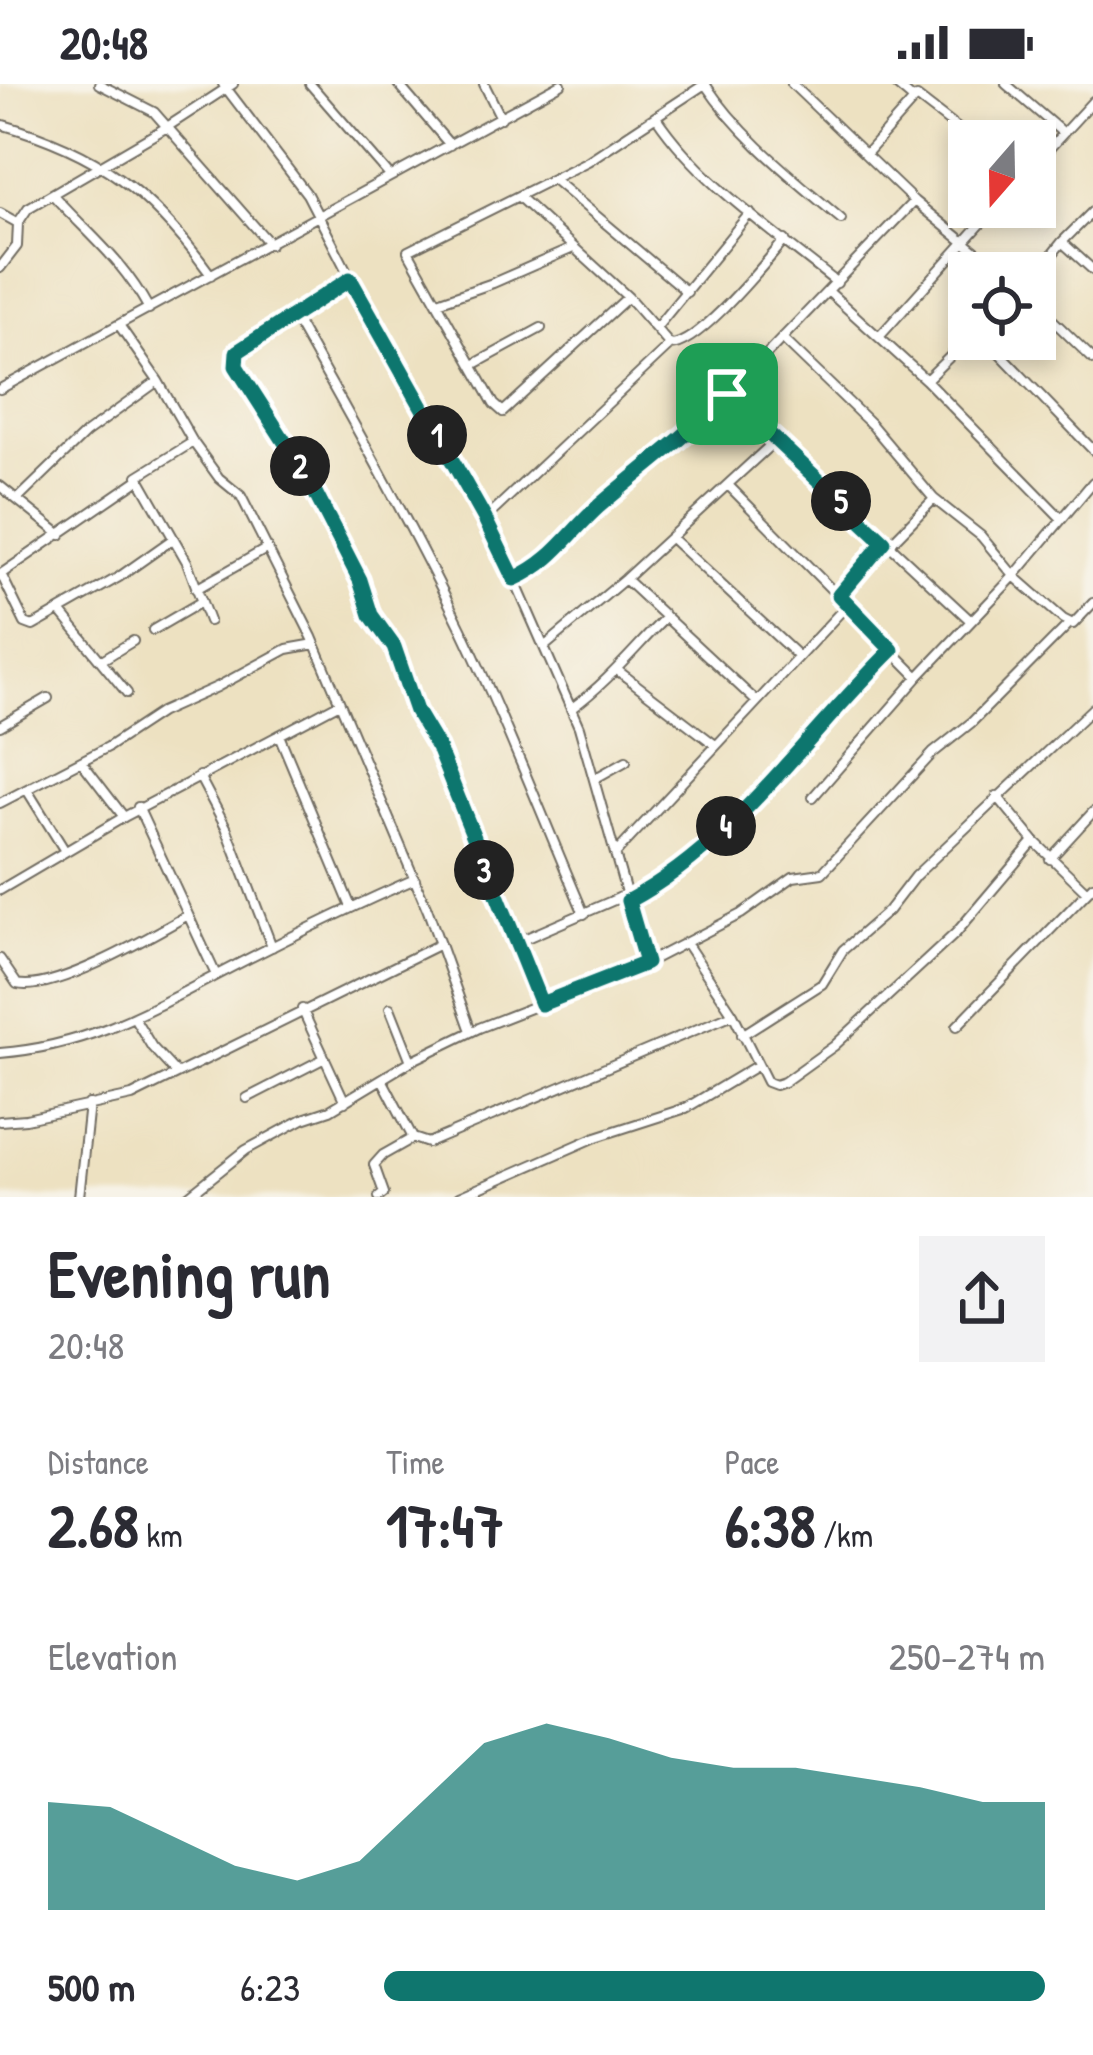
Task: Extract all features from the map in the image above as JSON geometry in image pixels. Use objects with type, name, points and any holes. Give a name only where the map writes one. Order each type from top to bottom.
[{"type":"street","points":[[99,84],[149,108],[270,244]]},
{"type":"street","points":[[310,84],[390,176]]},
{"type":"street","points":[[398,84],[450,145]]},
{"type":"street","points":[[484,84],[501,118]]},
{"type":"street","points":[[0,389],[561,84]]},
{"type":"street","points":[[628,297],[503,412],[494,404],[408,251],[554,180],[705,84],[720,108],[780,169],[841,219]]},
{"type":"street","points":[[792,84],[914,201],[979,252]]},
{"type":"street","points":[[896,84],[948,122]]},
{"type":"street","points":[[866,154],[929,84]]},
{"type":"street","points":[[1006,84],[1063,133]]},
{"type":"street","points":[[0,268],[3,256],[17,246],[18,224],[28,208],[167,127],[228,85],[307,194],[514,579],[572,708],[646,963]]},
{"type":"street","points":[[1056,141],[1093,101]]},
{"type":"street","points":[[656,117],[679,147],[750,214],[837,283]]},
{"type":"street","points":[[0,124],[49,138],[102,164],[152,205],[212,275]]},
{"type":"street","points":[[554,180],[688,292]]},
{"type":"street","points":[[53,195],[114,255],[149,309]]},
{"type":"street","points":[[520,198],[628,297],[670,345]]},
{"type":"street","points":[[514,579],[544,564],[598,507],[689,435],[914,201]]},
{"type":"street","points":[[1054,252],[1093,211]]},
{"type":"street","points":[[0,213],[18,224]]},
{"type":"street","points":[[655,328],[750,214]]},
{"type":"street","points":[[878,337],[977,228]]},
{"type":"street","points":[[485,519],[670,345],[680,345],[704,325],[785,240]]},
{"type":"street","points":[[1062,242],[1093,270]]},
{"type":"street","points":[[439,302],[573,248]]},
{"type":"street","points":[[350,279],[237,352],[236,366],[306,475],[360,580],[371,615],[394,647],[416,711],[438,748],[541,1004]]},
{"type":"street","points":[[829,292],[926,380],[1061,519]]},
{"type":"street","points":[[292,314],[394,495],[460,628],[511,736],[584,914]]},
{"type":"street","points":[[1056,323],[1093,358]]},
{"type":"street","points":[[118,325],[193,442],[219,478],[241,496],[359,742],[471,1031]]},
{"type":"street","points":[[472,365],[541,328]]},
{"type":"street","points":[[783,339],[872,424],[934,499],[981,536],[1014,577],[1070,624]]},
{"type":"street","points":[[926,380],[948,359]]},
{"type":"street","points":[[1006,360],[1093,450]]},
{"type":"street","points":[[18,499],[86,433],[158,381]]},
{"type":"street","points":[[727,394],[971,621]]},
{"type":"street","points":[[544,646],[625,579],[776,440]]},
{"type":"street","points":[[173,539],[119,577],[28,627],[1,575],[138,480],[140,472],[193,442]]},
{"type":"street","points":[[138,480],[187,562],[209,621]]},
{"type":"street","points":[[813,797],[1014,577],[1093,482]]},
{"type":"street","points":[[728,484],[918,677]]},
{"type":"street","points":[[0,486],[61,535]]},
{"type":"street","points":[[839,595],[934,499]]},
{"type":"street","points":[[671,538],[798,656]]},
{"type":"street","points":[[196,589],[266,549]]},
{"type":"street","points":[[625,579],[664,620],[757,701]]},
{"type":"street","points":[[153,630],[201,602]]},
{"type":"street","points":[[188,1197],[240,1154],[345,1102],[411,1061],[471,1031],[646,963],[741,914],[793,877],[822,873],[933,753],[972,722],[1093,603]]},
{"type":"street","points":[[616,853],[847,605]]},
{"type":"street","points":[[60,610],[127,693]]},
{"type":"street","points":[[572,708],[605,684],[664,620]]},
{"type":"street","points":[[102,660],[133,641]]},
{"type":"street","points":[[0,802],[81,761],[160,712],[287,649],[315,644]]},
{"type":"street","points":[[515,943],[628,898],[673,874],[709,843],[892,650]]},
{"type":"street","points":[[616,670],[714,744]]},
{"type":"street","points":[[0,726],[48,698]]},
{"type":"street","points":[[0,890],[138,808],[338,704]]},
{"type":"street","points":[[742,1035],[822,984],[843,950],[888,911],[915,876],[1093,707]]},
{"type":"street","points":[[278,735],[351,907]]},
{"type":"street","points":[[81,761],[124,817]]},
{"type":"street","points":[[594,779],[626,761]]},
{"type":"street","points":[[199,776],[226,826],[272,947]]},
{"type":"street","points":[[27,790],[65,850]]},
{"type":"street","points":[[956,1026],[1090,889],[1050,860],[997,796]]},
{"type":"street","points":[[138,808],[216,975]]},
{"type":"street","points":[[1050,860],[1093,812]]},
{"type":"street","points":[[686,943],[733,1014],[767,1082],[775,1085],[834,1046],[956,933],[1034,841]]},
{"type":"street","points":[[0,1053],[47,1049],[135,1019],[415,879]]},
{"type":"street","points":[[0,958],[16,984],[36,984],[132,947],[188,915]]},
{"type":"street","points":[[0,1121],[132,1096],[440,944]]},
{"type":"street","points":[[390,1008],[411,1061]]},
{"type":"street","points":[[302,1009],[345,1102]]},
{"type":"street","points":[[379,1197],[384,1193],[374,1165],[413,1138],[432,1142],[733,1014]]},
{"type":"street","points":[[135,1019],[176,1073]]},
{"type":"street","points":[[248,1098],[325,1058]]},
{"type":"street","points":[[459,1197],[574,1146],[686,1108],[758,1065]]},
{"type":"street","points":[[382,1079],[413,1138]]},
{"type":"street","points":[[79,1197],[89,1104]]},
{"type":"route","points":[[350,279],[514,579],[544,564],[598,507],[689,435],[727,394],[884,542],[839,595],[892,650],[709,843],[673,874],[628,901],[646,963],[541,1004],[438,748],[416,711],[394,647],[371,615],[360,580],[306,475],[262,410],[235,358],[272,327],[350,279]]}]
